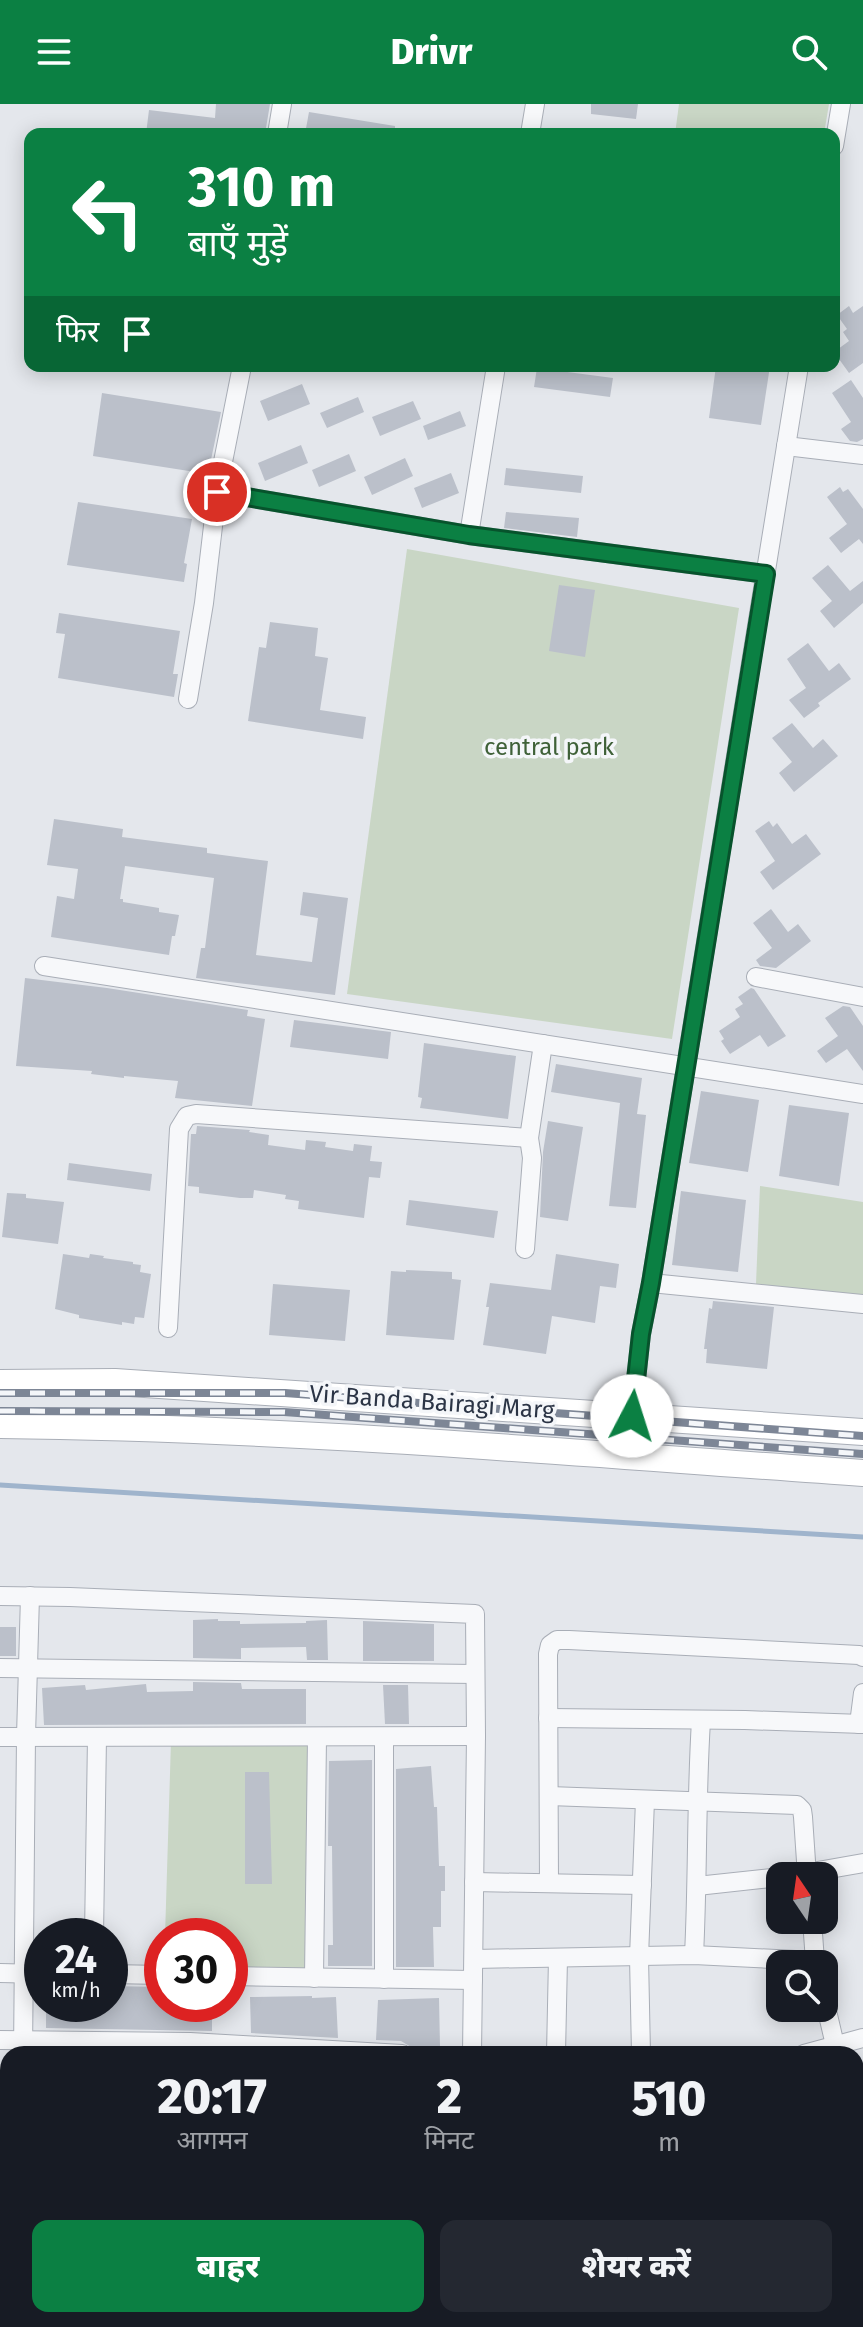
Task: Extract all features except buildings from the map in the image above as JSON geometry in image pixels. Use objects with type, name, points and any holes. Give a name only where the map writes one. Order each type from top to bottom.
[{"type":"main road","name":"Vir Banda Bairagi Marg","points":[[0,1383],[115,1382],[863,1432]]},
{"type":"main road","name":"Vir Banda Bairagi Marg","points":[[0,1425],[198,1430],[400,1441],[863,1473]]},
{"type":"street","points":[[278,128],[282,104]]},
{"type":"street","points":[[531,128],[535,104]]},
{"type":"street","points":[[837,128],[841,104]]},
{"type":"street","points":[[188,699],[204,603],[217,492],[241,372]]},
{"type":"street","points":[[469,535],[495,372]]},
{"type":"street","points":[[632,1416],[641,1334],[798,372]]},
{"type":"street","points":[[786,446],[863,455]]},
{"type":"street","points":[[217,492],[469,535],[766,574]]},
{"type":"street","points":[[44,966],[863,1094]]},
{"type":"street","points":[[756,977],[863,997]]},
{"type":"street","points":[[525,1249],[532,1158],[529,1138],[543,1044]]},
{"type":"street","points":[[168,1328],[179,1129],[187,1116],[196,1114],[529,1138]]},
{"type":"street","points":[[651,1283],[863,1304]]},
{"type":"street","points":[[0,1596],[475,1614],[472,2046]]},
{"type":"street","points":[[30,1596],[26,1736],[31,1918]]},
{"type":"street","points":[[549,1883],[550,1645],[557,1640],[863,1657]]},
{"type":"street","points":[[0,1668],[475,1674]]},
{"type":"street","points":[[548,1718],[861,1724],[863,1693]]},
{"type":"street","points":[[694,1955],[696,1801],[701,1721]]},
{"type":"street","points":[[0,1737],[476,1736]]},
{"type":"street","points":[[94,1918],[97,1737]]},
{"type":"street","points":[[384,1737],[384,1979]]},
{"type":"street","points":[[314,1978],[317,1738]]},
{"type":"street","points":[[549,1796],[797,1805],[803,1817],[801,1862]]},
{"type":"street","points":[[641,2046],[639,1957],[645,1800]]},
{"type":"street","points":[[838,1868],[863,1863]]},
{"type":"street","points":[[697,1886],[766,1879]]},
{"type":"street","points":[[474,1882],[642,1885]]},
{"type":"street","points":[[474,1959],[694,1955],[766,1959]]},
{"type":"street","points":[[556,2046],[558,1958]]},
{"type":"street","points":[[0,1973],[24,1974]]},
{"type":"street","points":[[248,1976],[473,1980]]},
{"type":"street","points":[[23,2046],[26,2022]]},
{"type":"street","points":[[830,2022],[835,2045]]},
{"type":"street","points":[[832,2046],[863,2038]]},
{"type":"street","points":[[0,2040],[20,2046]]},
{"type":"street","points":[[56,2046],[190,2042],[261,2046]]},
{"type":"green space","points":[[679,104],[829,104],[825,128],[676,128]]},
{"type":"green space","name":"central park","points":[[407,549],[739,608],[672,1039],[347,994]]},
{"type":"green space","points":[[760,1186],[863,1202],[863,1299],[756,1284]]},
{"type":"green space","points":[[311,1740],[308,1972],[248,1972],[248,1918],[166,1918],[171,1741]]},
{"type":"waterway","points":[[0,1485],[863,1537]]},
{"type":"railway","points":[[0,1393],[285,1393],[863,1436]]},
{"type":"railway","points":[[0,1411],[284,1412],[863,1454]]},
{"type":"route","points":[[217,492],[469,535],[766,574],[641,1334],[632,1416]]}]
